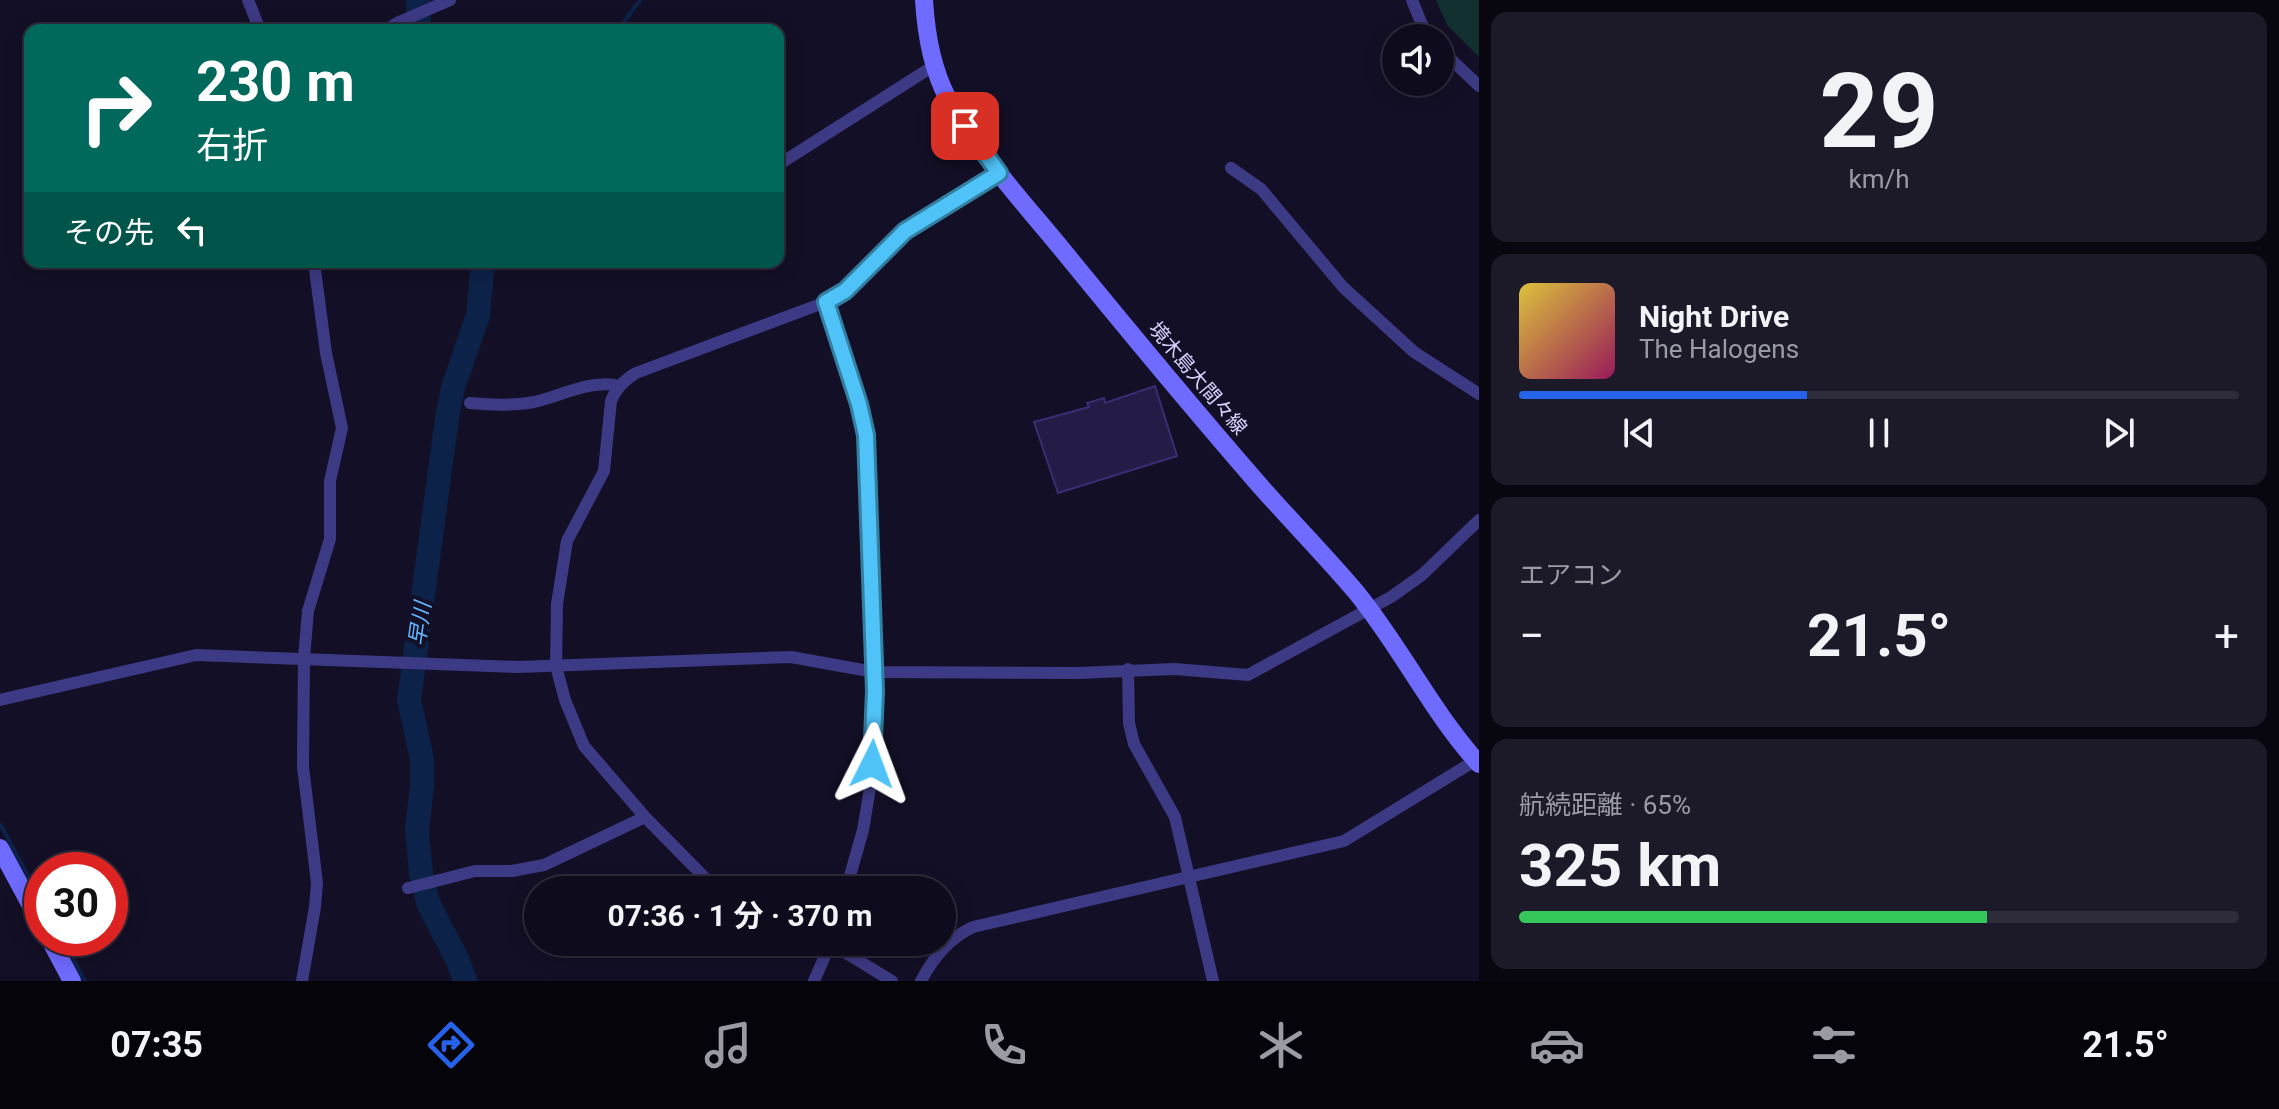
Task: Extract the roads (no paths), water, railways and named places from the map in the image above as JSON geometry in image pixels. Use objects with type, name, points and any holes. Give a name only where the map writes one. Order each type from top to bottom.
[{"type":"main road","name":"境木島大間々線","points":[[924,0],[935,65],[948,99],[999,173],[1221,441],[1370,610],[1436,711],[1477,762]]},
{"type":"main road","points":[[0,848],[24,893]]},
{"type":"main road","points":[[59,956],[72,981]]},
{"type":"street","points":[[248,0],[258,24]]},
{"type":"street","points":[[396,24],[450,0]]},
{"type":"street","points":[[1412,0],[1422,24]]},
{"type":"street","points":[[1454,62],[1479,86]]},
{"type":"street","points":[[784,161],[935,65]]},
{"type":"street","points":[[1231,168],[1261,189],[1343,287],[1414,352],[1479,394]]},
{"type":"street","points":[[703,876],[645,817],[584,746],[565,700],[556,666],[557,604],[567,541],[604,471],[611,401],[619,386],[636,373],[826,302],[845,291],[905,231],[999,173]]},
{"type":"street","points":[[302,981],[317,883],[303,767],[304,658],[308,611],[330,539],[330,481],[342,428],[326,353],[315,268]]},
{"type":"street","points":[[826,302],[866,435],[874,672],[870,788],[863,830],[850,876]]},
{"type":"street","points":[[470,403],[532,402],[604,383],[619,386]]},
{"type":"street","points":[[0,700],[185,655],[437,665],[556,666],[778,657],[874,672],[1078,673],[1174,669],[1239,675],[1255,673],[1370,610],[1422,575],[1479,520]]},
{"type":"street","points":[[1128,669],[1129,723],[1134,744],[1175,817],[1213,981]]},
{"type":"street","points":[[921,981],[932,961],[952,939],[973,927],[1344,841],[1477,762]]},
{"type":"street","points":[[408,888],[475,871],[512,871],[544,865],[645,817]]},
{"type":"street","points":[[814,981],[824,956]]},
{"type":"street","points":[[852,956],[892,981]]},
{"type":"waterway","name":"早川","points":[[418,0],[419,24]]},
{"type":"waterway","points":[[622,24],[640,0]]},
{"type":"waterway","name":"早川","points":[[465,981],[429,905],[421,874],[417,829],[422,759],[409,700],[447,418],[453,388],[478,315],[482,268]]},
{"type":"waterway","points":[[0,824],[24,868]]},
{"type":"waterway","points":[[72,956],[85,981]]}]
